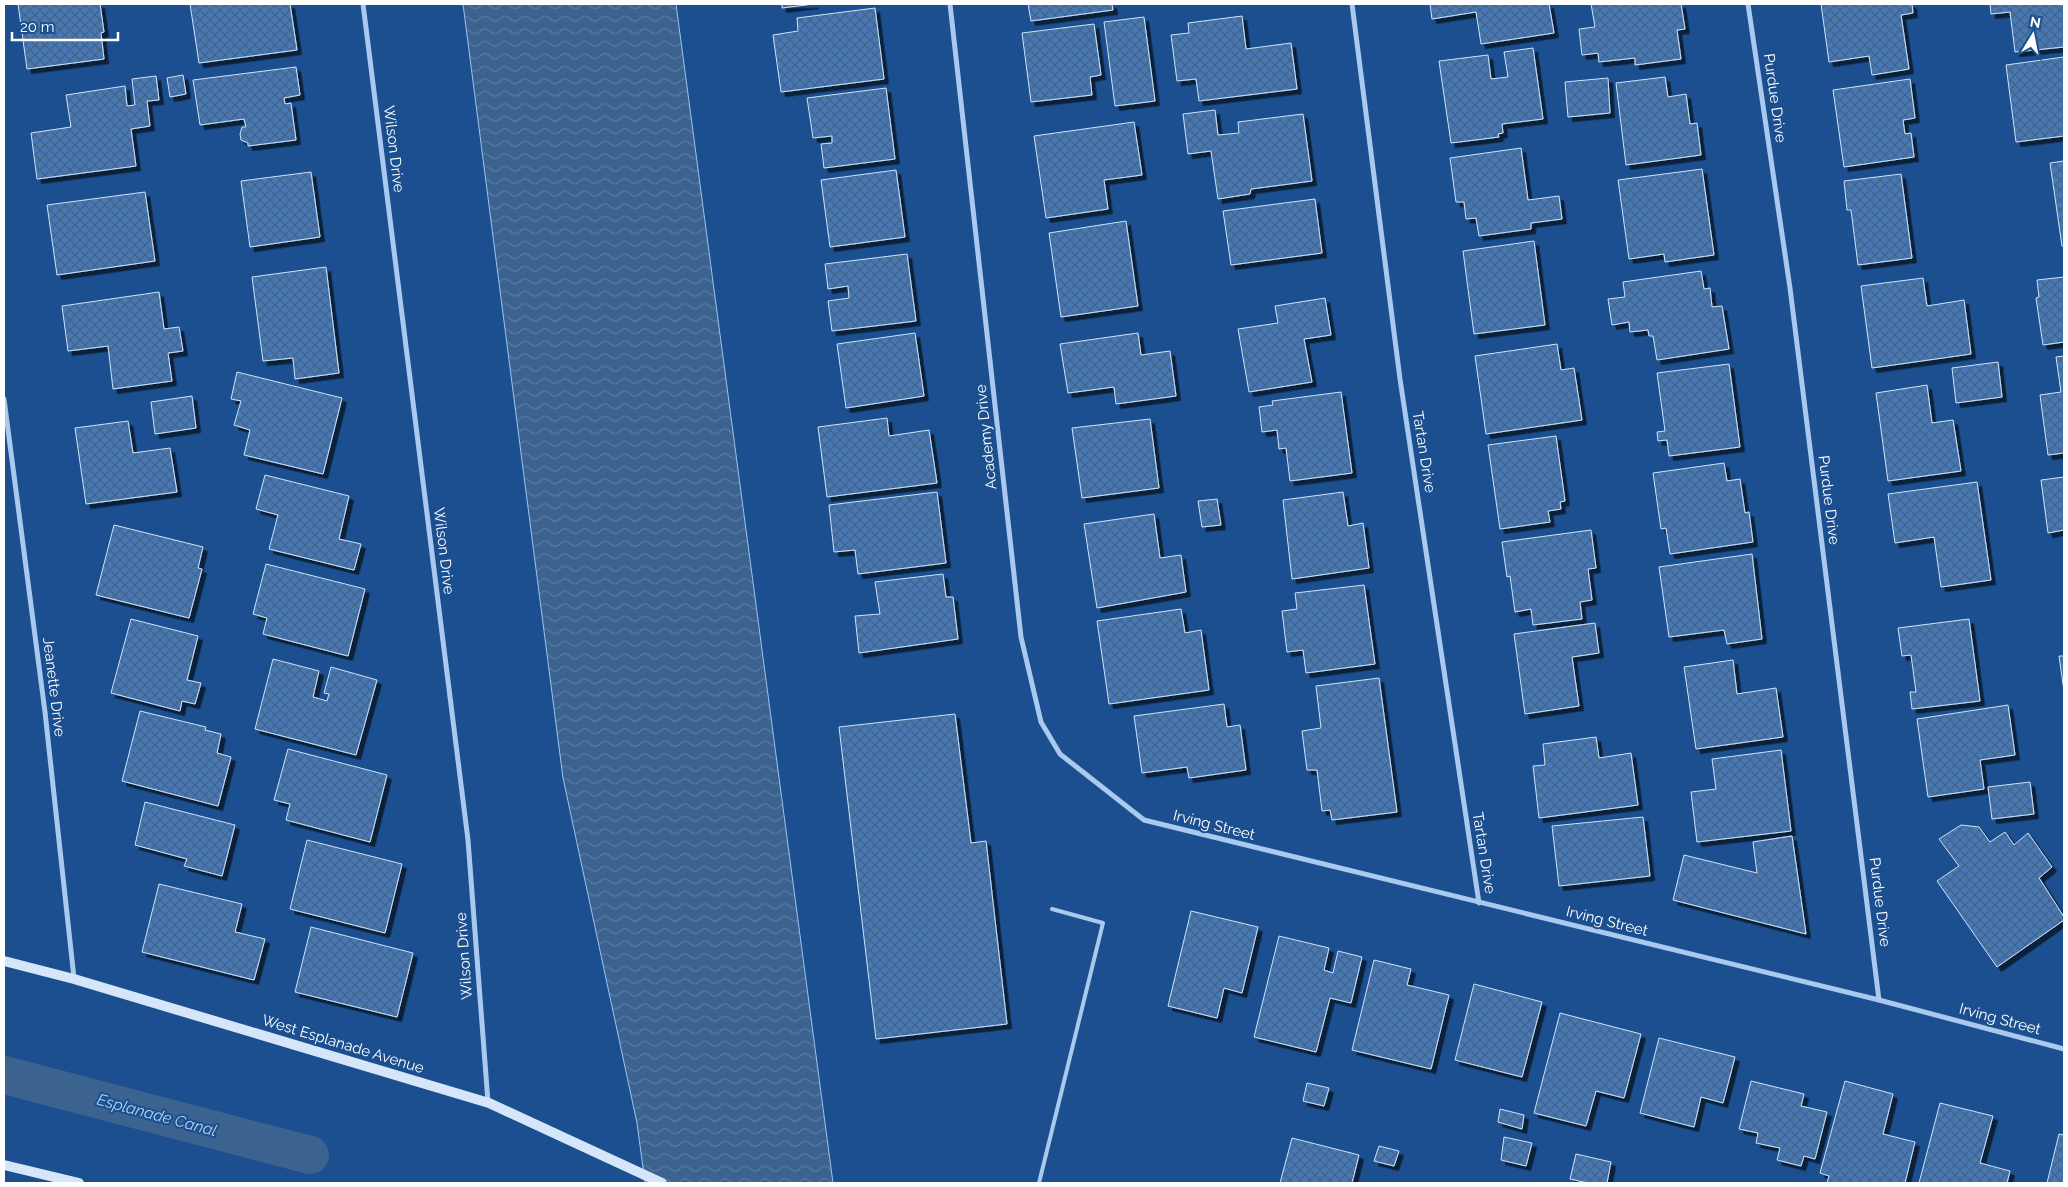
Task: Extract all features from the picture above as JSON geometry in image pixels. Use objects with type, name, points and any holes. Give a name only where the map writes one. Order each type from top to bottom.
[{"type":"main road","name":"West Esplanade Avenue","points":[[4,962],[74,979],[488,1103],[662,1183]]},
{"type":"main road","points":[[4,1165],[79,1183]]},
{"type":"street","name":"Wilson Drive","points":[[363,4],[468,840],[488,1103]]},
{"type":"street","name":"Academy Drive","points":[[950,4],[1021,637],[1042,722],[1060,754],[1144,820]]},
{"type":"street","name":"Tartan Drive","points":[[1352,4],[1402,389],[1479,903]]},
{"type":"street","name":"Purdue Drive","points":[[1748,4],[1790,288],[1879,1000]]},
{"type":"street","name":"Jeanette Drive","points":[[4,399],[45,712],[74,979]]},
{"type":"street","name":"Irving Street","points":[[1144,820],[1879,1000],[2064,1049]]},
{"type":"lane","points":[[1039,1183],[1103,923],[1052,909]]},
{"type":"water","points":[[463,4],[676,4],[833,1183],[645,1183],[637,1123],[563,778]]},
{"type":"building","points":[[18,4],[100,4],[104,32],[101,33],[104,59],[27,69]]},
{"type":"building","points":[[190,4],[290,4],[297,50],[199,63]]},
{"type":"building","points":[[782,4],[814,4],[782,8]]},
{"type":"building","points":[[1028,4],[1112,4],[1113,10],[1031,21]]},
{"type":"building","points":[[1430,4],[1549,4],[1554,33],[1481,44],[1476,12],[1432,19]]},
{"type":"building","points":[[1591,4],[1681,4],[1685,29],[1677,30],[1681,59],[1635,65],[1635,58],[1599,62],[1598,53],[1582,55],[1579,29],[1595,27]]},
{"type":"building","points":[[1821,4],[1912,4],[1913,13],[1901,15],[1909,69],[1872,75],[1869,56],[1829,62]]},
{"type":"building","points":[[1990,4],[2064,4],[2064,47],[2015,52],[2010,12],[1991,14]]},
{"type":"building","points":[[875,8],[884,79],[781,92],[773,35],[798,31],[797,18]]},
{"type":"building","points":[[1242,16],[1246,49],[1291,43],[1297,89],[1199,101],[1196,79],[1177,81],[1171,35],[1189,33],[1188,23]]},
{"type":"building","points":[[1144,17],[1155,101],[1115,106],[1104,22]]},
{"type":"building","points":[[1094,24],[1101,75],[1090,77],[1092,95],[1031,102],[1022,33]]},
{"type":"building","points":[[1533,48],[1543,119],[1502,124],[1503,133],[1498,134],[1499,137],[1451,143],[1439,61],[1488,55],[1491,79],[1508,77],[1504,52]]},
{"type":"building","points":[[2064,57],[2064,136],[2016,142],[2006,65]]},
{"type":"building","points":[[296,67],[300,95],[284,98],[285,104],[291,103],[296,140],[248,146],[248,143],[241,140],[240,134],[242,127],[246,127],[244,119],[200,125],[193,80]]},
{"type":"building","points":[[183,75],[186,94],[170,97],[167,78]]},
{"type":"building","points":[[156,76],[159,100],[147,101],[150,126],[131,129],[136,166],[37,179],[31,133],[71,127],[66,95],[125,86],[127,106],[135,105],[132,79]]},
{"type":"building","points":[[1665,77],[1668,97],[1686,94],[1690,124],[1697,123],[1701,155],[1626,165],[1616,83]]},
{"type":"building","points":[[1608,78],[1610,113],[1568,117],[1565,82]]},
{"type":"building","points":[[1910,79],[1915,118],[1903,120],[1905,134],[1911,133],[1914,157],[1844,167],[1833,90]]},
{"type":"building","points":[[886,88],[895,159],[824,168],[821,144],[832,143],[832,136],[813,138],[807,98]]},
{"type":"building","points":[[1215,110],[1218,135],[1239,133],[1238,122],[1303,114],[1312,181],[1251,189],[1250,194],[1218,199],[1211,151],[1188,154],[1183,114]]},
{"type":"building","points":[[1134,122],[1142,175],[1104,180],[1108,209],[1046,218],[1034,136]]},
{"type":"building","points":[[1521,148],[1528,200],[1559,196],[1562,219],[1531,223],[1531,229],[1479,236],[1476,218],[1466,219],[1464,202],[1456,202],[1450,158]]},
{"type":"building","points":[[2064,161],[2064,246],[2062,246],[2050,163]]},
{"type":"building","points":[[1702,169],[1714,255],[1665,262],[1664,254],[1629,259],[1618,180]]},
{"type":"building","points":[[896,170],[905,237],[830,247],[821,180]]},
{"type":"building","points":[[311,172],[320,237],[250,247],[241,181]]},
{"type":"building","points":[[1901,174],[1912,258],[1858,265],[1851,210],[1847,210],[1844,181]]},
{"type":"building","points":[[145,192],[155,261],[57,275],[47,205]]},
{"type":"building","points":[[1315,199],[1322,253],[1231,265],[1223,211]]},
{"type":"building","points":[[1126,221],[1138,306],[1061,317],[1049,233]]},
{"type":"building","points":[[1534,241],[1545,325],[1474,334],[1463,251]]},
{"type":"building","points":[[907,254],[916,321],[832,331],[828,301],[849,298],[848,286],[828,289],[825,264]]},
{"type":"building","points":[[326,267],[339,373],[295,379],[293,358],[263,361],[252,277]]},
{"type":"building","points":[[1701,271],[1704,289],[1710,288],[1712,307],[1722,306],[1729,349],[1657,360],[1653,336],[1649,336],[1648,330],[1630,332],[1629,322],[1612,325],[1608,299],[1625,297],[1623,282]]},
{"type":"building","points":[[2064,277],[2064,342],[2043,345],[2036,298],[2039,297],[2037,280]]},
{"type":"building","points":[[1923,278],[1927,306],[1964,300],[1971,354],[1872,368],[1861,286]]},
{"type":"building","points":[[159,292],[164,329],[179,327],[183,351],[168,353],[172,381],[113,389],[108,346],[68,351],[62,306]]},
{"type":"building","points":[[1325,298],[1331,335],[1304,339],[1312,382],[1249,392],[1238,329],[1278,323],[1275,306]]},
{"type":"building","points":[[915,333],[924,396],[846,408],[837,344]]},
{"type":"building","points":[[1138,333],[1141,355],[1170,351],[1176,396],[1116,404],[1114,387],[1068,393],[1060,344]]},
{"type":"building","points":[[1557,344],[1561,370],[1574,368],[1582,420],[1486,434],[1475,356]]},
{"type":"building","points":[[2064,356],[2064,453],[2048,455],[2040,395],[2061,392],[2056,357]]},
{"type":"building","points":[[1998,362],[2002,397],[1956,403],[1952,368]]},
{"type":"building","points":[[1729,364],[1740,447],[1669,456],[1667,440],[1658,441],[1657,432],[1665,431],[1657,373]]},
{"type":"building","points":[[237,372],[342,398],[323,474],[244,455],[250,430],[234,425],[241,401],[231,399]]},
{"type":"building","points":[[1927,385],[1932,423],[1953,420],[1961,471],[1888,481],[1876,393]]},
{"type":"building","points":[[1341,392],[1352,473],[1290,481],[1286,448],[1279,449],[1277,430],[1262,432],[1259,407],[1273,405],[1272,401]]},
{"type":"building","points":[[192,396],[196,428],[155,434],[151,402]]},
{"type":"building","points":[[887,418],[889,436],[929,430],[937,483],[827,497],[818,427]]},
{"type":"building","points":[[1150,419],[1159,488],[1082,498],[1072,428]]},
{"type":"building","points":[[128,421],[133,453],[170,448],[177,492],[86,504],[75,428]]},
{"type":"building","points":[[1556,436],[1565,501],[1560,502],[1561,509],[1548,511],[1550,522],[1500,529],[1488,445]]},
{"type":"building","points":[[1724,463],[1727,481],[1740,479],[1745,513],[1749,512],[1753,542],[1670,554],[1666,528],[1661,529],[1653,473]]},
{"type":"building","points":[[265,475],[349,496],[339,539],[361,544],[354,570],[269,549],[278,515],[256,509]]},
{"type":"building","points":[[2064,477],[2064,530],[2048,533],[2041,480]]},
{"type":"building","points":[[1977,482],[1991,580],[1941,587],[1934,537],[1895,543],[1888,494]]},
{"type":"building","points":[[937,492],[946,563],[858,574],[855,550],[834,552],[829,505]]},
{"type":"building","points":[[1343,492],[1348,526],[1363,523],[1369,568],[1292,579],[1283,500]]},
{"type":"building","points":[[1217,499],[1221,525],[1202,527],[1198,501]]},
{"type":"building","points":[[1154,514],[1160,558],[1181,555],[1186,592],[1097,608],[1084,524]]},
{"type":"building","points":[[114,525],[203,547],[198,568],[202,569],[189,618],[96,595]]},
{"type":"building","points":[[1591,530],[1596,568],[1588,569],[1592,600],[1580,602],[1582,619],[1533,625],[1531,609],[1515,612],[1510,576],[1507,577],[1502,542]]},
{"type":"building","points":[[1752,554],[1762,639],[1727,644],[1724,630],[1669,637],[1659,567]]},
{"type":"building","points":[[266,564],[365,589],[348,656],[263,634],[267,618],[253,614]]},
{"type":"building","points":[[943,574],[946,597],[953,597],[958,639],[859,653],[855,616],[880,614],[875,582]]},
{"type":"building","points":[[1364,585],[1375,664],[1306,673],[1303,650],[1287,652],[1282,611],[1297,609],[1295,593]]},
{"type":"building","points":[[1181,609],[1185,633],[1201,630],[1209,690],[1109,704],[1097,621]]},
{"type":"building","points":[[131,619],[198,636],[187,680],[201,683],[195,704],[182,701],[180,711],[111,693]]},
{"type":"building","points":[[1969,619],[1980,701],[1912,709],[1910,692],[1916,692],[1911,655],[1902,656],[1898,628]]},
{"type":"building","points":[[1595,623],[1599,653],[1572,657],[1579,706],[1525,714],[1514,634]]},
{"type":"building","points":[[2059,656],[2064,656],[2064,691]]},
{"type":"building","points":[[273,659],[319,671],[313,697],[327,701],[329,694],[324,693],[331,667],[377,680],[356,755],[255,729]]},
{"type":"building","points":[[1733,660],[1737,694],[1776,688],[1783,737],[1696,749],[1684,667]]},
{"type":"building","points":[[1379,678],[1397,812],[1332,820],[1330,810],[1322,811],[1317,770],[1307,770],[1302,731],[1321,728],[1316,686]]},
{"type":"building","points":[[1224,704],[1227,727],[1240,725],[1246,770],[1189,778],[1187,767],[1142,773],[1134,716]]},
{"type":"building","points":[[2008,705],[2015,755],[1980,760],[1984,789],[1928,797],[1917,719]]},
{"type":"building","points":[[140,711],[206,727],[205,730],[221,734],[217,753],[231,757],[218,806],[122,781]]},
{"type":"building","points":[[955,714],[971,843],[986,841],[1007,1024],[876,1039],[839,727]]},
{"type":"building","points":[[1596,737],[1599,758],[1631,753],[1638,805],[1539,818],[1533,766],[1545,765],[1543,744]]},
{"type":"building","points":[[288,749],[387,775],[370,842],[286,820],[290,804],[274,800]]},
{"type":"building","points":[[1781,750],[1791,831],[1697,842],[1691,792],[1716,789],[1712,759]]},
{"type":"building","points":[[2030,782],[2034,814],[1992,819],[1988,787]]},
{"type":"building","points":[[145,802],[235,825],[222,876],[184,866],[187,859],[135,845]]},
{"type":"building","points":[[1643,817],[1650,876],[1559,886],[1552,826]]},
{"type":"building","points":[[1961,825],[1979,827],[1990,842],[2005,832],[2014,845],[2028,833],[2052,867],[2039,878],[2064,917],[2064,920],[1997,967],[1937,881],[1959,866],[1939,839]]},
{"type":"building","points":[[1792,836],[1806,934],[1673,900],[1684,855],[1757,873],[1753,842]]},
{"type":"building","points":[[307,840],[402,864],[385,933],[290,909]]},
{"type":"building","points":[[159,884],[242,904],[235,932],[265,939],[254,980],[142,952]]},
{"type":"building","points":[[1191,911],[1258,927],[1242,993],[1224,988],[1217,1018],[1168,1006]]},
{"type":"building","points":[[311,927],[413,953],[397,1017],[295,992]]},
{"type":"building","points":[[1279,936],[1329,948],[1324,970],[1333,973],[1338,951],[1362,957],[1351,1003],[1330,998],[1316,1052],[1254,1037]]},
{"type":"building","points":[[1374,960],[1411,969],[1407,985],[1449,995],[1431,1069],[1352,1050]]},
{"type":"building","points":[[1474,984],[1542,1002],[1522,1077],[1455,1060]]},
{"type":"building","points":[[1560,1013],[1641,1034],[1624,1098],[1596,1091],[1586,1126],[1534,1113]]},
{"type":"building","points":[[1659,1038],[1735,1057],[1723,1103],[1701,1097],[1694,1127],[1640,1113]]},
{"type":"building","points":[[1751,1081],[1804,1094],[1801,1106],[1827,1112],[1815,1159],[1804,1156],[1801,1166],[1777,1160],[1780,1148],[1756,1143],[1758,1133],[1739,1129]]},
{"type":"building","points":[[1845,1081],[1893,1094],[1883,1134],[1915,1142],[1905,1183],[1827,1183],[1829,1176],[1820,1173]]},
{"type":"building","points":[[1307,1083],[1329,1088],[1324,1106],[1303,1101]]},
{"type":"building","points":[[1940,1103],[1993,1116],[1980,1163],[2010,1171],[2007,1183],[1919,1183]]},
{"type":"building","points":[[1500,1109],[1524,1115],[1522,1129],[1498,1122]]},
{"type":"building","points":[[2059,1134],[2064,1135],[2064,1183],[2047,1183]]},
{"type":"building","points":[[1504,1137],[1532,1143],[1526,1166],[1501,1160]]},
{"type":"building","points":[[1292,1138],[1359,1155],[1352,1183],[1280,1183]]},
{"type":"building","points":[[1379,1146],[1399,1151],[1394,1166],[1374,1161]]},
{"type":"building","points":[[1576,1154],[1611,1162],[1607,1183],[1588,1183],[1570,1179]]},
{"type":"waterway","name":"Esplanade Canal","points":[[4,1075],[310,1155]]}]
